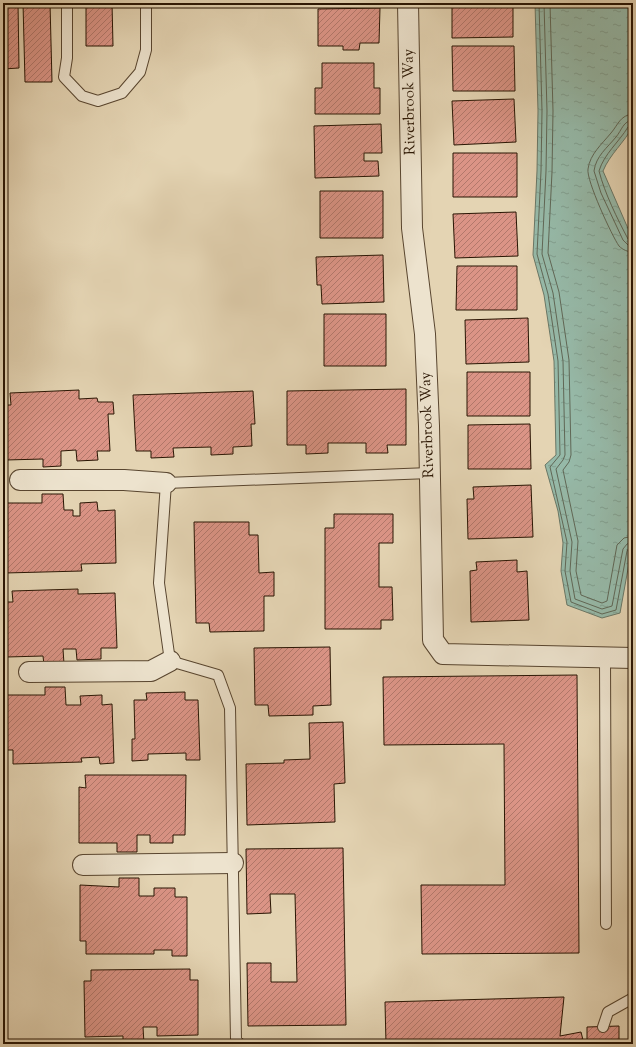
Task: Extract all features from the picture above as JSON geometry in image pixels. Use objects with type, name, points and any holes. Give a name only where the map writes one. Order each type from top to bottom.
[{"type":"street","name":"Riverbrook Way","points":[[408,3],[412,228],[425,334],[430,473],[433,640],[443,654],[633,658]]},
{"type":"street","points":[[20,480],[124,480],[166,483]]},
{"type":"street","points":[[29,672],[152,671],[170,661]]},
{"type":"street","points":[[83,865],[233,863]]},
{"type":"lane","points":[[67,3],[67,58],[64,77],[82,96],[98,101],[122,93],[140,72],[146,50],[146,3]]},
{"type":"lane","points":[[240,1044],[236,1040],[230,708],[218,675],[170,661],[159,583],[166,483],[430,473]]},
{"type":"lane","points":[[605,657],[606,924]]},
{"type":"lane","points":[[603,1027],[608,1012],[633,998]]},
{"type":"water","points":[[535,3],[633,3],[633,126],[626,138],[609,159],[603,171],[633,240],[633,541],[620,613],[602,618],[567,605],[561,571],[563,543],[558,511],[545,465],[556,455],[554,361],[544,295],[533,255],[538,111]]},
{"type":"building","points":[[3,3],[18,3],[19,68],[3,69]]},
{"type":"building","points":[[23,3],[50,3],[52,82],[25,82]]},
{"type":"building","points":[[86,3],[112,3],[113,46],[86,46]]},
{"type":"building","points":[[452,3],[513,4],[513,37],[452,38]]},
{"type":"building","points":[[380,8],[379,43],[360,43],[359,50],[343,50],[343,46],[318,46],[318,9]]},
{"type":"building","points":[[452,46],[514,46],[515,91],[453,91]]},
{"type":"building","points":[[322,63],[374,63],[374,88],[380,88],[380,114],[315,114],[315,88],[322,88]]},
{"type":"building","points":[[514,99],[516,142],[454,145],[452,101]]},
{"type":"building","points":[[381,124],[382,153],[364,153],[364,161],[378,161],[379,176],[315,178],[314,126]]},
{"type":"building","points":[[453,153],[517,153],[517,197],[453,197]]},
{"type":"building","points":[[320,191],[383,191],[383,238],[320,238]]},
{"type":"building","points":[[516,212],[518,256],[455,258],[453,214]]},
{"type":"building","points":[[383,255],[384,302],[322,304],[321,285],[317,285],[316,257]]},
{"type":"building","points":[[457,266],[517,266],[517,310],[456,310]]},
{"type":"building","points":[[324,314],[386,314],[386,366],[324,366]]},
{"type":"building","points":[[528,318],[529,362],[466,364],[465,320]]},
{"type":"building","points":[[467,372],[530,372],[530,416],[467,416]]},
{"type":"building","points":[[406,389],[406,445],[387,445],[388,453],[366,453],[366,443],[328,443],[328,453],[306,454],[306,445],[287,445],[287,391]]},
{"type":"building","points":[[79,390],[79,399],[97,398],[98,402],[113,402],[114,414],[108,414],[110,451],[97,451],[98,460],[77,461],[76,450],[61,451],[61,466],[43,467],[43,459],[6,460],[3,405],[11,405],[10,393]]},
{"type":"building","points":[[253,391],[255,424],[251,424],[252,446],[233,447],[233,454],[211,455],[211,447],[173,448],[174,457],[151,458],[151,451],[136,451],[133,395]]},
{"type":"building","points":[[530,424],[531,469],[468,469],[468,425]]},
{"type":"building","points":[[531,485],[533,537],[468,539],[467,499],[474,499],[473,487]]},
{"type":"building","points":[[42,494],[63,494],[64,510],[73,510],[73,516],[80,516],[80,503],[97,502],[98,511],[115,510],[116,563],[81,564],[82,571],[5,573],[3,503],[42,503]]},
{"type":"building","points":[[334,514],[393,514],[393,543],[379,543],[379,587],[392,587],[393,620],[381,620],[381,629],[325,629],[325,528],[334,528]]},
{"type":"building","points":[[194,522],[249,522],[249,535],[258,535],[259,573],[274,572],[274,596],[264,596],[264,631],[210,632],[209,623],[196,623]]},
{"type":"building","points":[[517,560],[517,572],[527,571],[529,620],[471,622],[470,571],[477,570],[476,562]]},
{"type":"building","points":[[78,589],[78,594],[115,593],[117,648],[101,648],[101,659],[77,660],[76,649],[63,649],[64,664],[44,665],[43,656],[7,657],[5,602],[13,602],[12,591]]},
{"type":"building","points":[[330,647],[331,705],[313,706],[313,715],[269,716],[268,705],[255,705],[254,648]]},
{"type":"building","points":[[577,675],[579,953],[422,954],[421,885],[505,885],[504,744],[384,745],[383,677]]},
{"type":"building","points":[[45,687],[65,687],[66,705],[81,705],[80,696],[102,695],[102,705],[112,704],[114,763],[100,764],[99,757],[81,758],[82,762],[13,764],[13,750],[7,750],[5,695],[45,695]]},
{"type":"building","points":[[185,692],[185,700],[198,700],[200,760],[186,760],[186,753],[148,754],[148,760],[132,761],[132,739],[135,739],[134,700],[147,700],[146,693]]},
{"type":"building","points":[[343,722],[345,783],[334,784],[335,822],[247,825],[246,764],[284,763],[284,760],[310,759],[309,723]]},
{"type":"building","points":[[85,775],[186,775],[185,835],[173,835],[173,843],[150,843],[150,835],[137,835],[137,852],[117,852],[117,843],[79,843],[79,787],[86,788]]},
{"type":"building","points":[[343,848],[346,1025],[248,1026],[247,963],[271,963],[271,982],[297,982],[295,894],[270,894],[271,913],[247,914],[246,849]]},
{"type":"building","points":[[119,878],[139,878],[139,896],[154,896],[154,888],[175,888],[175,897],[187,897],[187,956],[172,956],[172,950],[154,950],[154,954],[86,954],[86,941],[80,941],[80,885],[119,887]]},
{"type":"building","points":[[190,969],[190,980],[198,980],[198,1035],[157,1036],[157,1027],[143,1027],[144,1044],[123,1044],[123,1036],[85,1037],[84,981],[91,981],[91,970]]},
{"type":"building","points":[[564,997],[560,1036],[581,1032],[584,1044],[386,1044],[385,1002]]},
{"type":"building","points":[[619,1026],[619,1044],[587,1044],[587,1027]]}]
